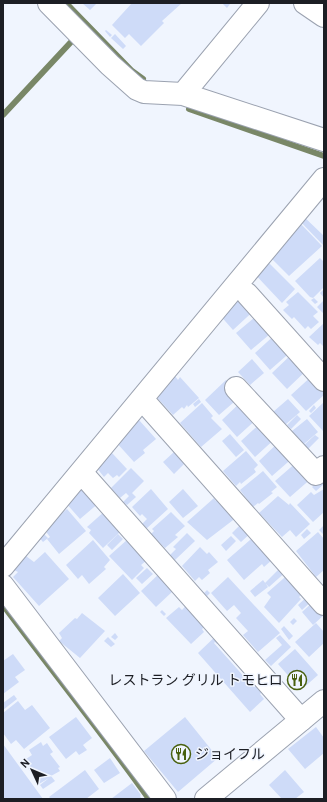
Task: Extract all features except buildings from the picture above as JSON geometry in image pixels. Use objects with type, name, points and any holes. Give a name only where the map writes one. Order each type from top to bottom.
[{"type":"street","points":[[49,3],[110,65],[137,89],[144,92],[183,94],[324,140]]},
{"type":"street","points":[[183,94],[258,3]]},
{"type":"street","points":[[305,3],[324,16]]},
{"type":"street","points":[[3,566],[324,179]]},
{"type":"street","points":[[247,294],[324,380]]},
{"type":"street","points":[[236,388],[316,474],[324,467]]},
{"type":"street","points":[[142,398],[324,604]]},
{"type":"street","points":[[81,472],[302,720]]},
{"type":"street","points":[[3,586],[165,799]]},
{"type":"street","points":[[206,799],[324,701]]},
{"type":"waterway","points":[[66,3],[132,71],[143,79]]},
{"type":"waterway","points":[[3,115],[71,42]]},
{"type":"waterway","points":[[189,109],[324,156]]},
{"type":"waterway","points":[[3,605],[149,799]]},
{"type":"place","name":"レストラン グリル トモヒロ","points":[[297,680]]},
{"type":"place","name":"ジョイフル","points":[[181,754]]}]
